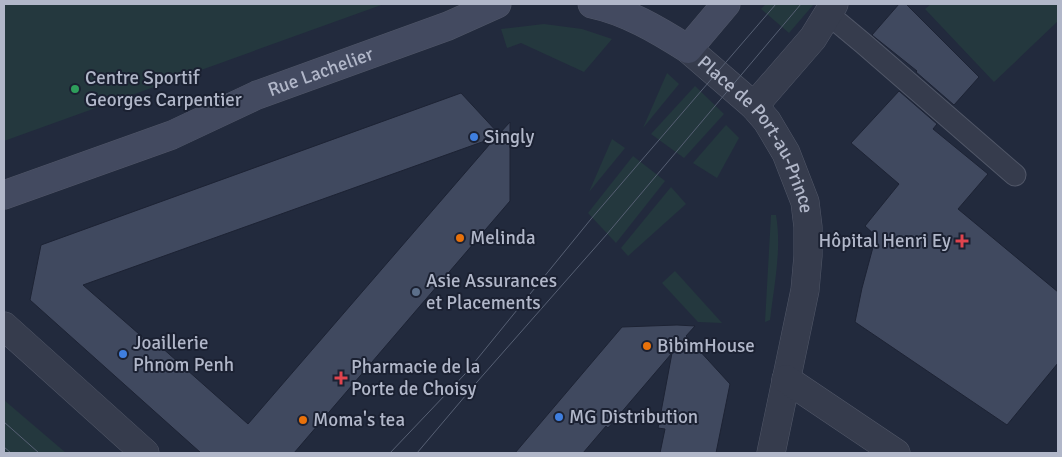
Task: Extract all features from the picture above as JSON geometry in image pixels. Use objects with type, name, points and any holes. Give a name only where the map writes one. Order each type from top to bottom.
[{"type":"main road","name":"Rue Lachelier","points":[[4,195],[172,135],[256,95],[448,26],[498,4]]},
{"type":"main road","points":[[592,4],[607,7],[637,21],[662,33],[688,49],[726,4]]},
{"type":"street","points":[[754,106],[813,38],[831,9]]},
{"type":"street","name":"Place de Port-au-Prince","points":[[688,49],[754,106],[767,121],[786,153],[805,202],[808,227],[805,290],[771,453]]},
{"type":"street","points":[[4,326],[145,453]]},
{"type":"street","points":[[786,379],[896,453]]},
{"type":"lane","points":[[831,9],[864,44],[1015,175]]},
{"type":"shaded area","name":"Centre Sportif Georges Carpentier","points":[[4,4],[384,4],[4,141]]},
{"type":"shaded area","points":[[766,4],[814,4],[789,33],[761,9]]},
{"type":"shaded area","points":[[931,4],[1058,4],[1058,21],[994,82],[925,9]]},
{"type":"shaded area","points":[[544,24],[582,29],[612,39],[584,72],[521,43],[507,48],[501,29]]},
{"type":"shaded area","points":[[667,73],[679,84],[643,128]]},
{"type":"shaded area","points":[[695,86],[724,114],[684,158],[651,134]]},
{"type":"shaded area","points":[[726,125],[739,138],[717,178],[693,163]]},
{"type":"shaded area","points":[[612,139],[625,148],[589,192]]},
{"type":"shaded area","points":[[633,156],[665,181],[616,243],[588,213]]},
{"type":"shaded area","points":[[671,187],[686,204],[628,256],[621,248]]},
{"type":"shaded area","points":[[771,215],[776,215],[778,254],[770,320],[765,322]]},
{"type":"shaded area","points":[[675,271],[722,323],[698,322],[662,283]]},
{"type":"shaded area","points":[[4,400],[66,453],[4,453]]},
{"type":"building","points":[[899,4],[906,4],[979,77],[954,105],[917,71],[872,35]]},
{"type":"building","points":[[899,91],[937,124],[933,129],[988,174],[958,209],[1058,292],[1058,363],[1007,425],[855,322],[876,236],[865,226],[899,184],[851,143]]},
{"type":"building","points":[[461,93],[499,134],[510,122],[510,201],[294,453],[201,453],[30,300],[41,245]],"holes":[[[496,137],[248,424],[151,338],[147,341],[83,285]]]},
{"type":"building","points":[[695,326],[686,336],[730,384],[716,453],[660,453],[665,429],[658,428],[672,353],[608,428],[606,426],[583,453],[515,453],[622,327]]},
{"type":"tram line","points":[[390,453],[465,374],[591,219],[776,4]]},
{"type":"tram line","points":[[417,453],[607,234],[801,4]]},
{"type":"tram line","points":[[4,422],[39,453]]},
{"type":"tram line","points":[[4,447],[11,453]]},
{"type":"place","name":"Centre Sportif Georges Carpentier","points":[[75,89]]},
{"type":"place","name":"Singly","points":[[474,137]]},
{"type":"place","name":"Melinda","points":[[460,238]]},
{"type":"place","name":"Hôpital Henri Ey","points":[[962,241]]},
{"type":"place","name":"Asie Assurances et Placements","points":[[416,292]]},
{"type":"place","name":"BibimHouse","points":[[647,346]]},
{"type":"place","name":"Joaillerie Phnom Penh","points":[[123,354]]},
{"type":"place","name":"Pharmacie de la Porte de Choisy","points":[[341,378]]},
{"type":"place","name":"MG Distribution","points":[[559,417]]},
{"type":"place","name":"Moma's tea","points":[[303,420]]}]
